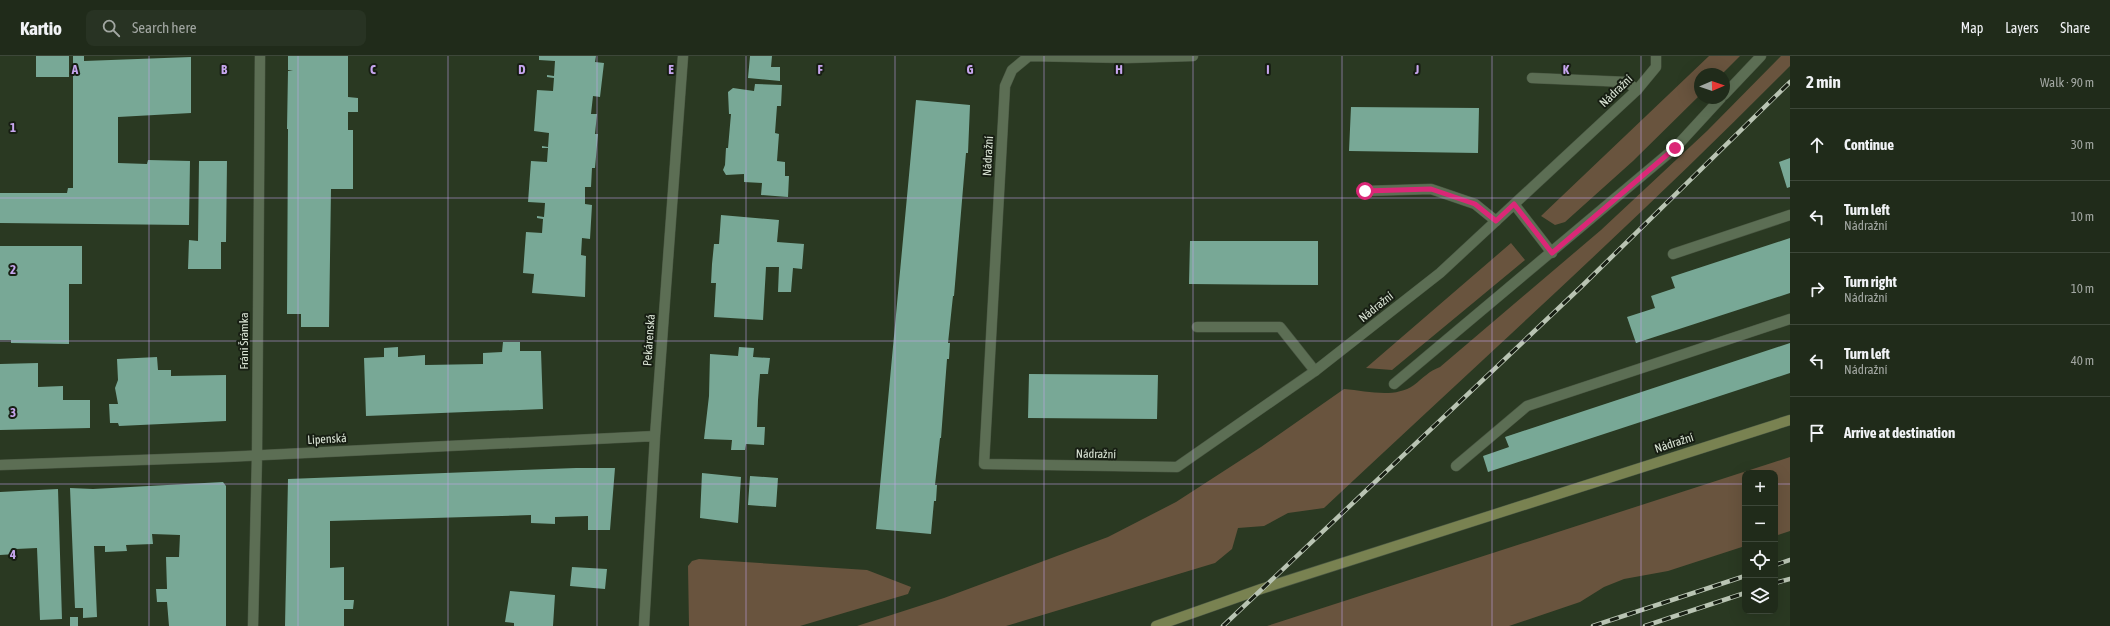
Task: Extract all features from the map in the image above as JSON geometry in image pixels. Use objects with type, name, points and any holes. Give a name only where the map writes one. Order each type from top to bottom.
[{"type":"main road","name":"Nádražní","points":[[1156,626],[1261,589],[1790,420]]},
{"type":"street","name":"Fráni Šrámka","points":[[253,626],[257,455],[260,56]]},
{"type":"street","name":"Pekárenská","points":[[644,626],[655,436],[683,56]]},
{"type":"street","name":"Nádražní","points":[[1193,56],[1127,58],[1029,56],[1012,70],[1005,86],[984,464],[1177,467],[1316,371],[1440,273],[1637,90],[1656,67],[1656,56]]},
{"type":"street","points":[[1730,89],[1761,56]]},
{"type":"street","points":[[1532,78],[1627,82],[1637,90]]},
{"type":"street","points":[[1394,384],[1552,253],[1675,148],[1716,104]]},
{"type":"street","points":[[1365,191],[1431,189],[1475,204],[1496,221]]},
{"type":"street","points":[[1514,204],[1552,253]]},
{"type":"street","points":[[1674,254],[1790,215]]},
{"type":"street","points":[[1456,466],[1527,406],[1790,319]]},
{"type":"street","points":[[1197,327],[1280,327],[1316,371]]},
{"type":"street","name":"Lipenská","points":[[0,465],[257,455],[655,436]]},
{"type":"shaded area","points":[[1709,56],[1740,56],[1728,68],[1696,68]]},
{"type":"shaded area","points":[[1781,56],[1790,56],[1790,66],[1733,123],[1618,234],[1324,508],[1288,513],[1264,526],[1238,528],[1232,549],[1215,563],[1006,626],[857,626],[944,598],[1108,537],[1176,502],[1261,447],[1344,389],[1389,393],[1398,392],[1414,385],[1429,373],[1440,367],[1601,230],[1707,131]]},
{"type":"shaded area","points":[[1694,70],[1694,101],[1633,161],[1565,222],[1555,225],[1541,216]]},
{"type":"shaded area","points":[[1511,243],[1525,260],[1392,370],[1366,368]]},
{"type":"shaded area","points":[[1790,457],[1790,531],[1778,535],[1778,470],[1750,470]]},
{"type":"shaded area","points":[[1742,473],[1742,547],[1668,571],[1624,579],[1604,587],[1580,602],[1509,626],[1267,626]]},
{"type":"shaded area","points":[[699,559],[867,570],[911,587],[908,594],[800,626],[689,626],[688,566],[692,561]]},
{"type":"building","points":[[36,56],[69,56],[69,77],[36,77]]},
{"type":"building","points":[[73,56],[84,56],[84,61],[191,57],[191,113],[118,117],[118,163],[147,164],[148,160],[190,161],[189,225],[0,223],[0,193],[67,193],[68,188],[73,188]]},
{"type":"building","points":[[288,56],[348,56],[348,97],[358,98],[358,112],[348,112],[348,130],[353,130],[353,189],[331,189],[329,327],[301,327],[301,314],[287,314],[288,71],[293,71],[288,70]]},
{"type":"building","points":[[539,56],[596,56],[595,62],[604,63],[600,97],[593,96],[591,114],[597,114],[595,134],[598,134],[595,168],[592,168],[591,187],[585,187],[585,204],[592,205],[590,239],[582,238],[581,255],[586,256],[585,297],[532,293],[534,274],[523,273],[526,232],[542,233],[543,219],[537,218],[537,216],[544,217],[545,203],[528,202],[531,161],[547,162],[548,148],[542,148],[542,146],[548,147],[549,133],[534,131],[537,90],[553,91],[554,78],[547,77],[547,75],[554,76],[555,61],[539,60]]},
{"type":"building","points":[[750,56],[772,56],[771,67],[780,67],[780,81],[748,78]]},
{"type":"building","points":[[755,84],[782,85],[781,106],[777,106],[775,133],[779,134],[777,161],[785,162],[785,176],[789,176],[788,197],[761,195],[762,183],[744,182],[744,174],[726,175],[723,170],[725,165],[726,148],[728,148],[731,114],[729,114],[728,92],[733,88],[754,91]]},
{"type":"building","points":[[916,100],[970,105],[968,153],[966,153],[954,296],[948,343],[950,343],[949,359],[947,359],[941,438],[935,485],[937,485],[936,501],[934,501],[931,534],[876,529]]},
{"type":"building","points":[[1351,107],[1479,108],[1478,153],[1349,151]]},
{"type":"building","points":[[1790,158],[1790,187],[1787,188],[1779,162]]},
{"type":"building","points":[[199,161],[227,161],[226,242],[221,242],[221,269],[188,269],[189,240],[198,241]]},
{"type":"building","points":[[721,215],[779,220],[777,242],[804,244],[802,269],[793,268],[791,292],[778,292],[779,267],[766,267],[763,320],[714,317],[716,283],[711,283],[712,264],[714,244],[719,244]]},
{"type":"building","points":[[1790,238],[1790,293],[1636,343],[1627,317],[1655,308],[1651,296],[1675,288],[1671,277]]},
{"type":"building","points":[[1190,241],[1318,241],[1318,285],[1189,284]]},
{"type":"building","points":[[0,246],[82,246],[82,284],[69,284],[69,344],[11,343],[11,340],[0,340]]},
{"type":"building","points":[[503,342],[520,342],[520,351],[541,351],[543,409],[366,416],[364,358],[384,357],[384,348],[398,347],[398,357],[425,355],[425,365],[483,364],[483,353],[502,352]]},
{"type":"building","points":[[1790,343],[1790,373],[1488,472],[1483,456],[1509,447],[1505,437]]},
{"type":"building","points":[[739,347],[754,348],[753,357],[770,358],[768,374],[760,374],[758,400],[757,427],[765,427],[764,445],[746,444],[745,450],[731,450],[732,440],[704,439],[709,396],[710,354],[738,356]]},
{"type":"building","points":[[157,357],[158,370],[171,370],[171,376],[226,375],[226,421],[119,426],[118,423],[110,423],[109,404],[118,404],[115,388],[118,380],[117,359]]},
{"type":"building","points":[[38,363],[38,387],[63,386],[63,400],[90,400],[90,428],[0,430],[0,364]]},
{"type":"building","points":[[1029,374],[1158,375],[1157,419],[1028,418]]},
{"type":"building","points":[[576,468],[615,468],[610,530],[588,530],[588,516],[555,517],[555,524],[531,523],[531,515],[330,521],[330,568],[344,567],[344,600],[354,600],[353,609],[344,609],[344,626],[285,626],[288,479]]},
{"type":"building","points":[[702,473],[741,477],[738,523],[700,518]]},
{"type":"building","points":[[750,476],[778,478],[776,507],[748,505]]},
{"type":"building","points":[[223,482],[226,486],[226,626],[169,626],[167,602],[157,602],[156,589],[167,589],[166,557],[179,557],[180,535],[152,534],[153,544],[126,545],[127,551],[105,552],[105,546],[94,546],[97,617],[83,618],[83,608],[75,608],[70,488],[93,489]]},
{"type":"building","points":[[58,489],[62,619],[40,620],[37,548],[16,549],[16,554],[0,555],[0,492]]},
{"type":"building","points":[[572,567],[607,569],[605,589],[570,586]]},
{"type":"building","points":[[510,591],[555,595],[553,626],[514,626],[514,623],[505,622]]},
{"type":"building","points":[[70,617],[78,617],[78,626],[70,626]]},
{"type":"railway","points":[[1223,626],[1582,286],[1790,82]]},
{"type":"railway","points":[[1778,564],[1790,560]]},
{"type":"railway","points":[[1593,626],[1742,577]]},
{"type":"railway","points":[[1778,582],[1790,579]]},
{"type":"railway","points":[[1645,626],[1742,594]]},
{"type":"route","points":[[1365,191],[1431,189],[1475,204],[1496,221],[1514,204],[1552,253],[1675,148]]}]
